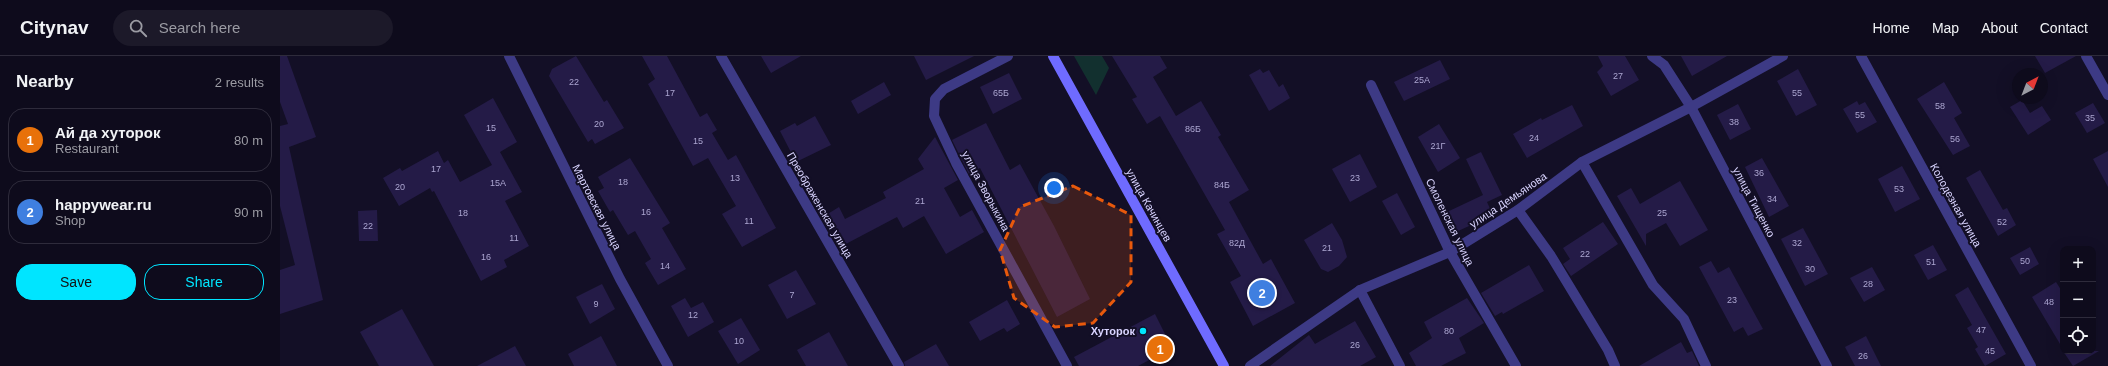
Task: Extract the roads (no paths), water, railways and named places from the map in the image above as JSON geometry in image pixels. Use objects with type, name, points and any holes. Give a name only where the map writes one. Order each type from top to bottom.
[{"type":"main road","name":"улица Качинцев","points":[[1053,56],[1224,366]]},
{"type":"street","name":"Мартовская улица","points":[[509,56],[620,279],[668,366]]},
{"type":"street","name":"Преображенская улица","points":[[721,56],[899,366]]},
{"type":"street","name":"улица Зворыкина","points":[[1008,56],[944,89],[935,99],[934,116],[956,163],[1067,366]]},
{"type":"street","name":"улица Тищенко","points":[[1652,56],[1664,65],[1691,107],[1827,366]]},
{"type":"street","name":"улица Демьянова","points":[[1250,366],[1360,290],[1450,252],[1518,210],[1582,162],[1691,107],[1783,56]]},
{"type":"street","name":"Колодезная улица","points":[[1861,56],[2031,366]]},
{"type":"street","points":[[2086,56],[2108,95]]},
{"type":"street","name":"Смоленская улица","points":[[1371,85],[1450,252],[1516,366]]},
{"type":"street","points":[[1582,162],[1653,285],[1684,319],[1706,366]]},
{"type":"street","points":[[1518,210],[1551,256],[1608,350],[1615,366]]},
{"type":"street","points":[[1360,290],[1400,366]]},
{"type":"place","name":"happywear.ru","points":[[1262,293]]},
{"type":"place","name":"Хуторок","points":[[1143,331]]},
{"type":"place","name":"Ай да хуторок","points":[[1160,349]]}]
